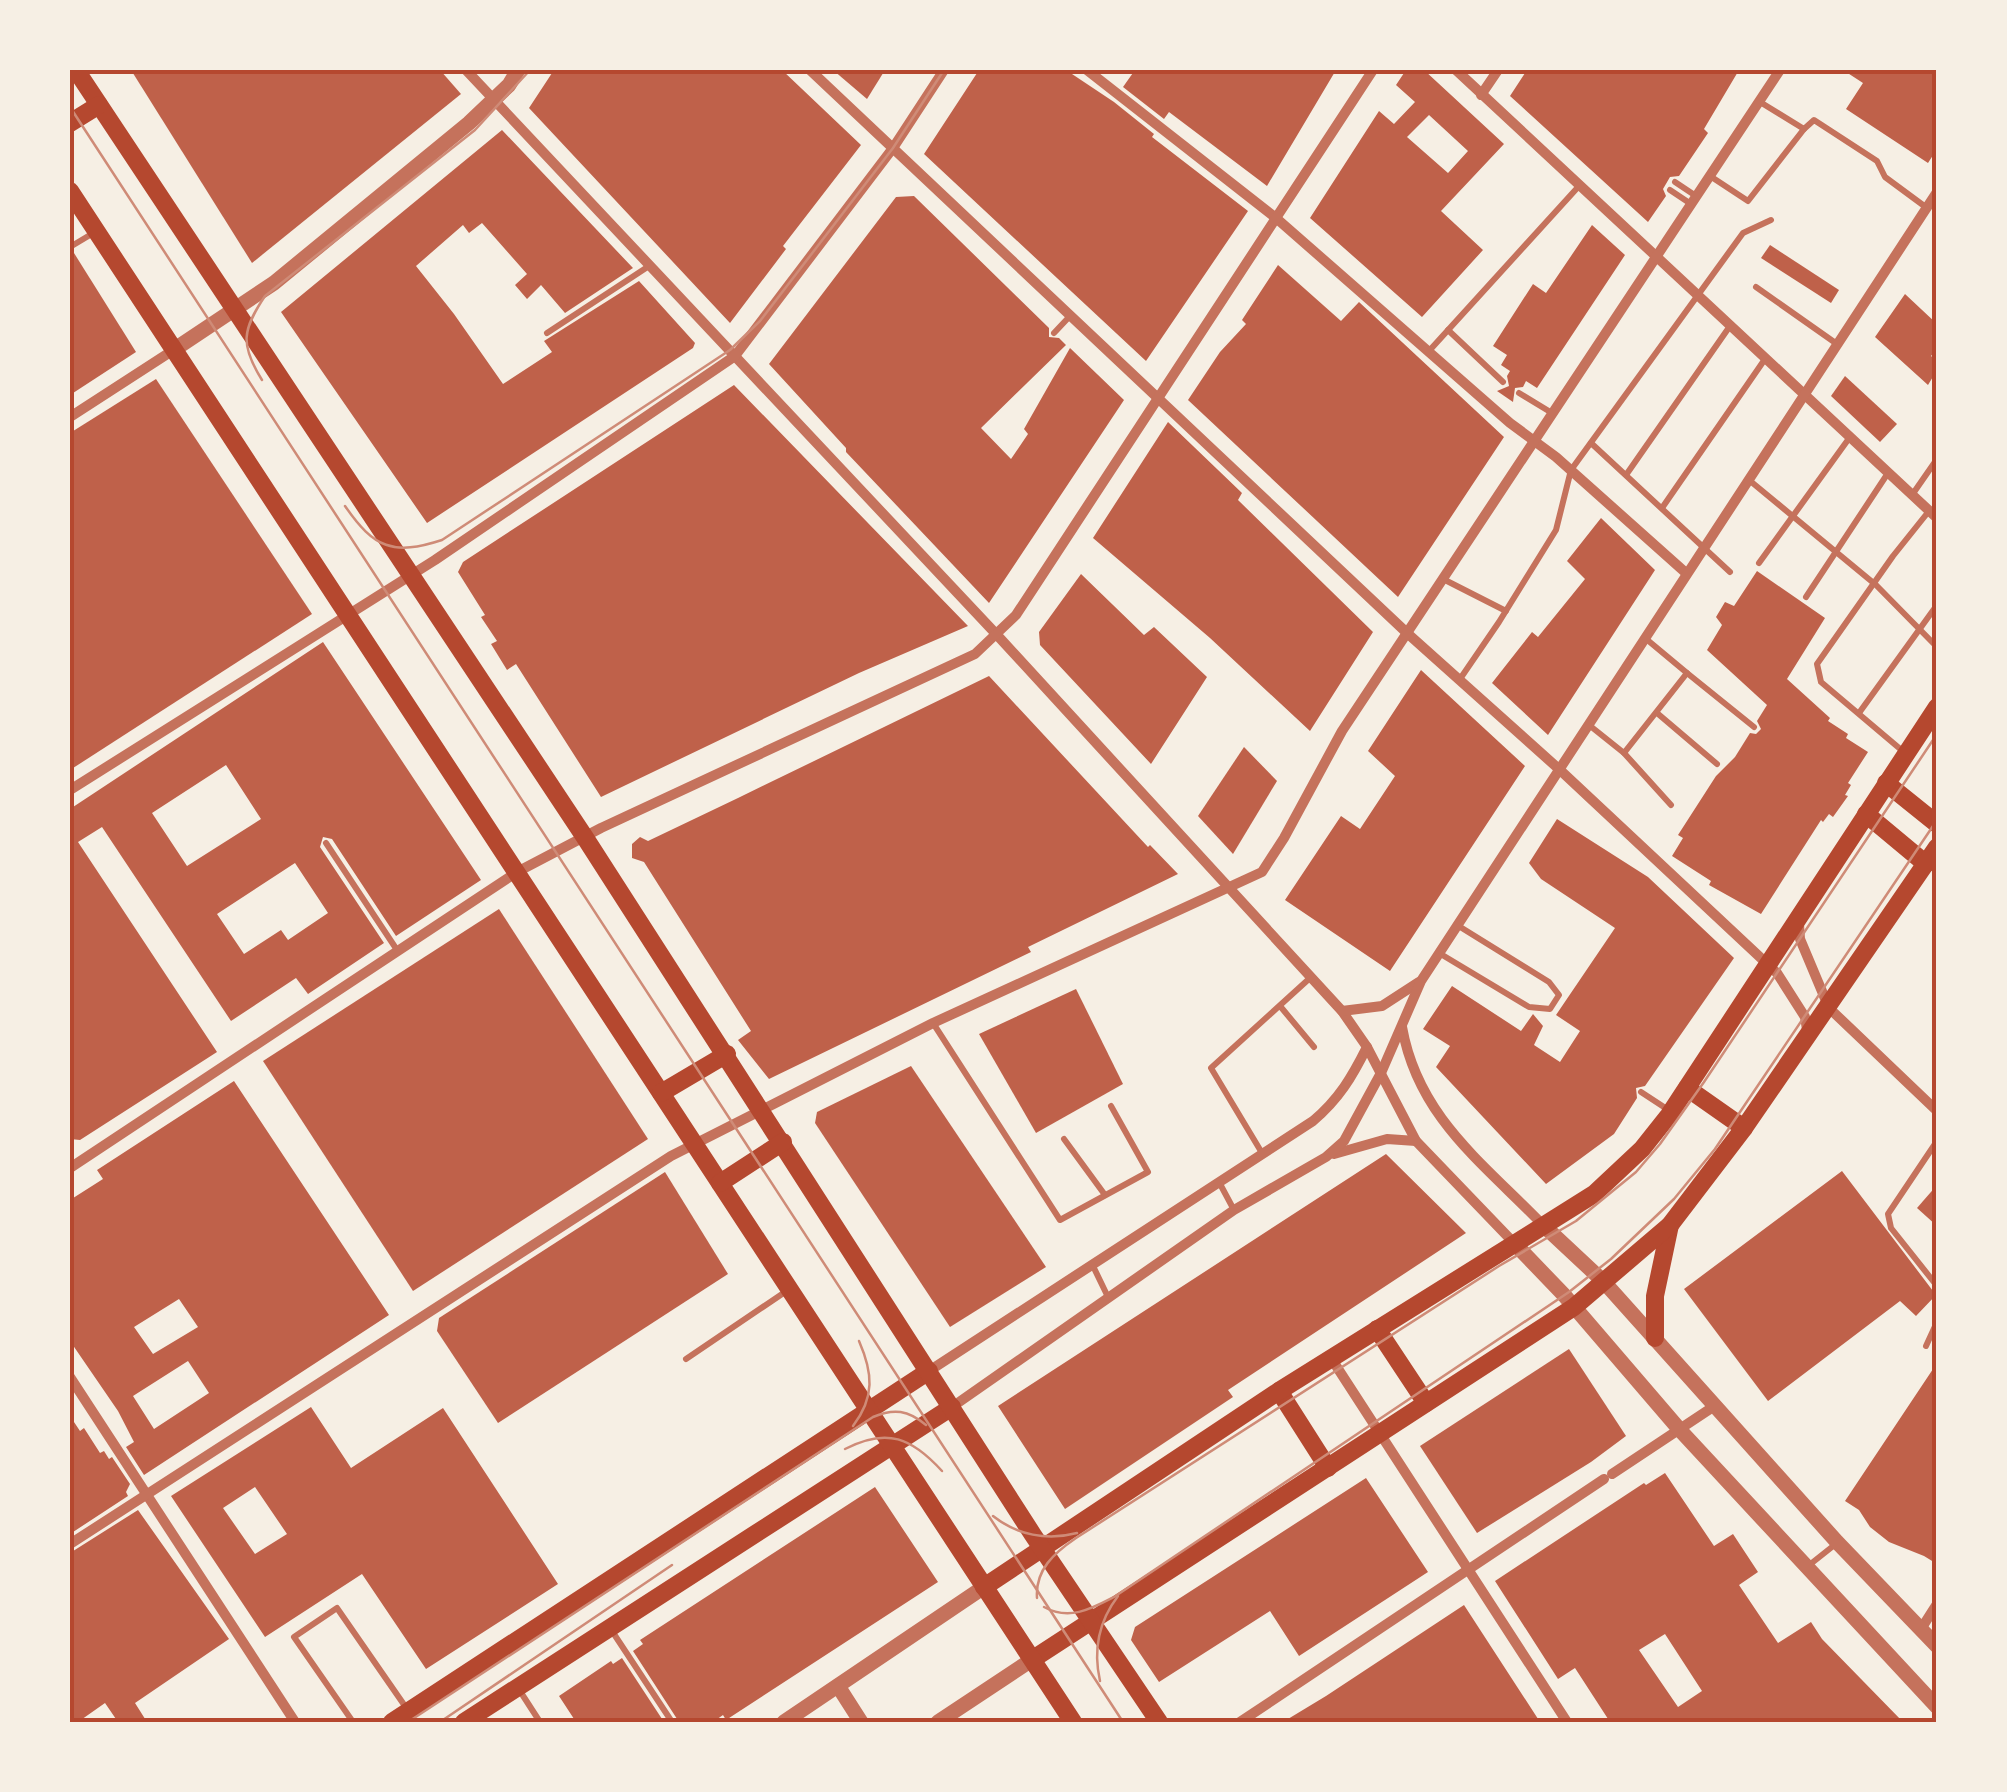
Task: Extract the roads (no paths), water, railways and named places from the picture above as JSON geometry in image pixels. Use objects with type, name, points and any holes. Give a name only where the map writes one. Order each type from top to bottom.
[{"type":"main road","points":[[76,70],[584,836],[1041,1548],[1160,1722]]},
{"type":"main road","points":[[70,124],[99,104]]},
{"type":"main road","points":[[70,190],[1073,1722]]},
{"type":"main road","points":[[984,1587],[1330,1358],[1594,1194],[1617,1175],[1672,1112],[1937,707]]},
{"type":"main road","points":[[1886,783],[1937,824]]},
{"type":"main road","points":[[1866,814],[1926,864]]},
{"type":"main road","points":[[1032,1659],[1574,1306],[1670,1225],[1829,1008],[1937,847]]},
{"type":"main road","points":[[661,1093],[726,1054]]},
{"type":"main road","points":[[1687,1088],[1744,1128]]},
{"type":"main road","points":[[720,1183],[783,1142]]},
{"type":"main road","points":[[1655,1338],[1655,1296],[1670,1225]]},
{"type":"main road","points":[[1377,1329],[1426,1403]]},
{"type":"main road","points":[[392,1722],[929,1372]]},
{"type":"main road","points":[[1279,1391],[1328,1468]]},
{"type":"main road","points":[[472,1720],[609,1626],[952,1406]]},
{"type":"street","points":[[466,70],[1312,977],[1367,1047],[1416,1141],[1574,1306],[1680,1430],[1937,1707]]},
{"type":"street","points":[[70,417],[274,283],[494,100],[518,70]]},
{"type":"street","points":[[810,70],[1407,633],[1768,964],[1805,1016],[1808,1037]]},
{"type":"street","points":[[70,790],[412,574],[735,356],[893,148],[944,70]]},
{"type":"street","points":[[1088,70],[1276,218],[1686,573]]},
{"type":"street","points":[[70,1168],[517,872],[584,836],[976,654],[1016,614],[1373,70]]},
{"type":"street","points":[[1456,70],[1933,515]]},
{"type":"street","points":[[1482,95],[1498,70]]},
{"type":"street","points":[[70,1544],[670,1156],[933,1023],[1262,872],[1342,731],[1780,70]]},
{"type":"street","points":[[952,1406],[1234,1210],[1326,1157],[1344,1141],[1381,1074],[1421,981],[1937,192]]},
{"type":"street","points":[[1798,918],[1800,939],[1829,1008],[1937,1111]]},
{"type":"street","points":[[1342,1011],[1382,1006],[1421,981]]},
{"type":"street","points":[[1402,1026],[1410,1065],[1439,1118],[1604,1282],[1937,1646]]},
{"type":"street","points":[[929,1372],[1335,1102],[1352,1080],[1367,1047]]},
{"type":"street","points":[[1326,1157],[1387,1139],[1416,1141]]},
{"type":"street","points":[[1330,1358],[1567,1722]]},
{"type":"street","points":[[70,1378],[296,1722]]},
{"type":"street","points":[[1240,1722],[1716,1406]]},
{"type":"street","points":[[784,1722],[984,1587]]},
{"type":"street","points":[[1921,1628],[1937,1604]]},
{"type":"street","points":[[938,1722],[1032,1659]]},
{"type":"street","points":[[838,1686],[860,1722]]},
{"type":"lane","points":[[1760,102],[1804,128]]},
{"type":"lane","points":[[1710,176],[1748,201],[1814,120],[1877,161],[1885,177],[1927,208]]},
{"type":"lane","points":[[1675,182],[1694,200]]},
{"type":"lane","points":[[1428,352],[1579,186]]},
{"type":"lane","points":[[1670,190],[1694,200]]},
{"type":"lane","points":[[1459,680],[1556,530],[1571,470],[1743,233],[1771,220]]},
{"type":"lane","points":[[70,247],[96,231]]},
{"type":"lane","points":[[547,334],[650,266]]},
{"type":"lane","points":[[1756,287],[1837,344]]},
{"type":"lane","points":[[1054,332],[1071,316]]},
{"type":"lane","points":[[1626,474],[1730,326]]},
{"type":"lane","points":[[1448,330],[1503,382]]},
{"type":"lane","points":[[1662,508],[1766,359]]},
{"type":"lane","points":[[1519,393],[1553,414]]},
{"type":"lane","points":[[1758,563],[1850,437]]},
{"type":"lane","points":[[1592,442],[1730,572]]},
{"type":"lane","points":[[1912,495],[1937,460]]},
{"type":"lane","points":[[1806,597],[1888,473]]},
{"type":"lane","points":[[1748,479],[1876,584],[1937,647]]},
{"type":"lane","points":[[1906,754],[1821,682],[1817,664],[1893,556],[1933,515]]},
{"type":"lane","points":[[1443,578],[1506,610]]},
{"type":"lane","points":[[1858,713],[1937,605]]},
{"type":"lane","points":[[1644,638],[1754,727]]},
{"type":"lane","points":[[1624,753],[1688,674]]},
{"type":"lane","points":[[1656,713],[1718,764]]},
{"type":"lane","points":[[1589,725],[1624,753],[1671,805]]},
{"type":"lane","points":[[326,842],[398,951]]},
{"type":"lane","points":[[1440,953],[1529,1006],[1550,1009],[1559,995],[1549,982],[1458,926]]},
{"type":"lane","points":[[1262,1154],[1211,1068],[1312,977]]},
{"type":"lane","points":[[1280,1006],[1314,1047]]},
{"type":"lane","points":[[933,1023],[1060,1220],[1148,1172],[1111,1106]]},
{"type":"lane","points":[[1640,1092],[1672,1112]]},
{"type":"lane","points":[[1064,1139],[1105,1195]]},
{"type":"lane","points":[[1937,1141],[1888,1214],[1891,1228],[1937,1286]]},
{"type":"lane","points":[[1220,1182],[1234,1210]]},
{"type":"lane","points":[[1092,1266],[1109,1298]]},
{"type":"lane","points":[[686,1359],[789,1290]]},
{"type":"lane","points":[[1926,1346],[1937,1322]]},
{"type":"lane","points":[[1806,1566],[1838,1542]]},
{"type":"lane","points":[[354,1722],[294,1637],[338,1608],[408,1711]]},
{"type":"lane","points":[[609,1626],[672,1722]]},
{"type":"lane","points":[[517,1687],[540,1722]]},
{"type":"tram line","points":[[262,380],[250,357],[247,338],[248,328],[265,296],[475,130],[530,70]]},
{"type":"tram line","points":[[345,506],[366,531],[386,545],[410,547],[442,540],[730,350],[760,321],[893,148],[944,70]]},
{"type":"tram line","points":[[70,107],[1123,1722]]},
{"type":"tram line","points":[[1037,1598],[1043,1571],[1068,1544],[1499,1266],[1576,1221],[1636,1172],[1704,1082],[1937,734]]},
{"type":"tram line","points":[[1044,1607],[1071,1613],[1114,1597],[1569,1292],[1611,1259],[1674,1199],[1715,1149],[1937,820]]},
{"type":"tram line","points":[[853,1426],[865,1405],[870,1385],[859,1341]]},
{"type":"tram line","points":[[408,1722],[873,1417],[901,1412],[926,1425]]},
{"type":"tram line","points":[[845,1449],[874,1439],[898,1439],[920,1451],[942,1471]]},
{"type":"tram line","points":[[993,1516],[1033,1535],[1077,1533]]},
{"type":"tram line","points":[[440,1722],[672,1565]]},
{"type":"tram line","points":[[1100,1681],[1099,1636],[1118,1596]]}]
